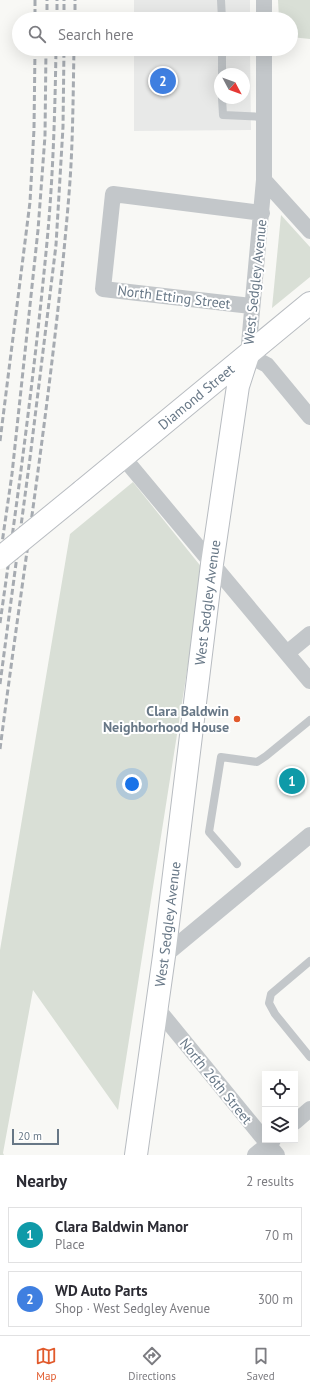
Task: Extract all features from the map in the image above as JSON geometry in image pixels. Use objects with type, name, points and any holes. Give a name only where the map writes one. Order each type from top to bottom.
[{"type":"street","points":[[264,0],[264,12]]},
{"type":"street","name":"West Sedgley Avenue","points":[[136,1155],[164,956],[212,564],[238,386],[248,355],[264,180],[264,56]]},
{"type":"street","points":[[264,180],[310,231]]},
{"type":"street","name":"North Etting Street","points":[[252,306],[103,289],[113,194],[262,213]]},
{"type":"street","name":"Diamond Street","points":[[0,558],[310,303]]},
{"type":"street","points":[[248,355],[267,365],[310,416]]},
{"type":"street","points":[[123,457],[310,681]]},
{"type":"street","points":[[287,653],[310,634]]},
{"type":"street","points":[[164,956],[310,835]]},
{"type":"street","name":"North 26th Street","points":[[156,1007],[273,1146]]},
{"type":"street","points":[[298,1120],[310,1110]]},
{"type":"street","points":[[255,1155],[273,1146]]},
{"type":"lane","points":[[221,0],[222,12]]},
{"type":"lane","points":[[222,56],[222,68]]},
{"type":"lane","points":[[222,104],[222,115],[264,117]]},
{"type":"lane","points":[[237,864],[209,832],[221,757],[257,762],[310,720]]},
{"type":"lane","points":[[310,961],[271,994],[270,1003],[275,1014],[310,1057]]},
{"type":"shaded area","points":[[134,0],[250,0],[250,12],[134,12]]},
{"type":"shaded area","points":[[278,0],[310,0],[310,39],[298,38],[298,12],[279,12]]},
{"type":"shaded area","points":[[134,56],[250,56],[251,130],[134,131]]},
{"type":"shaded area","points":[[281,215],[310,247],[310,277],[272,308]]},
{"type":"shaded area","points":[[133,482],[203,569],[118,1110],[33,990],[3,1153],[4,1155],[0,1155],[0,950],[70,534]]},
{"type":"railway","points":[[35,0],[35,12]]},
{"type":"railway","points":[[47,0],[47,12]]},
{"type":"railway","points":[[57,0],[57,12]]},
{"type":"railway","points":[[64,0],[64,12]]},
{"type":"railway","points":[[75,0],[75,12]]},
{"type":"railway","points":[[0,441],[30,202],[34,129],[35,56]]},
{"type":"railway","points":[[0,557],[12,474],[38,230],[45,136],[46,56]]},
{"type":"railway","points":[[0,623],[26,433],[47,242],[51,194],[56,56]]},
{"type":"railway","points":[[0,684],[56,245],[63,127],[64,56]]},
{"type":"railway","points":[[0,749],[47,403],[63,264],[73,122],[74,56]]},
{"type":"place","name":"WD Auto Parts","points":[[163,81]]},
{"type":"place","name":"Clara Baldwin Neighborhood House","points":[[237,719]]},
{"type":"place","name":"Clara Baldwin Manor","points":[[292,781]]}]
